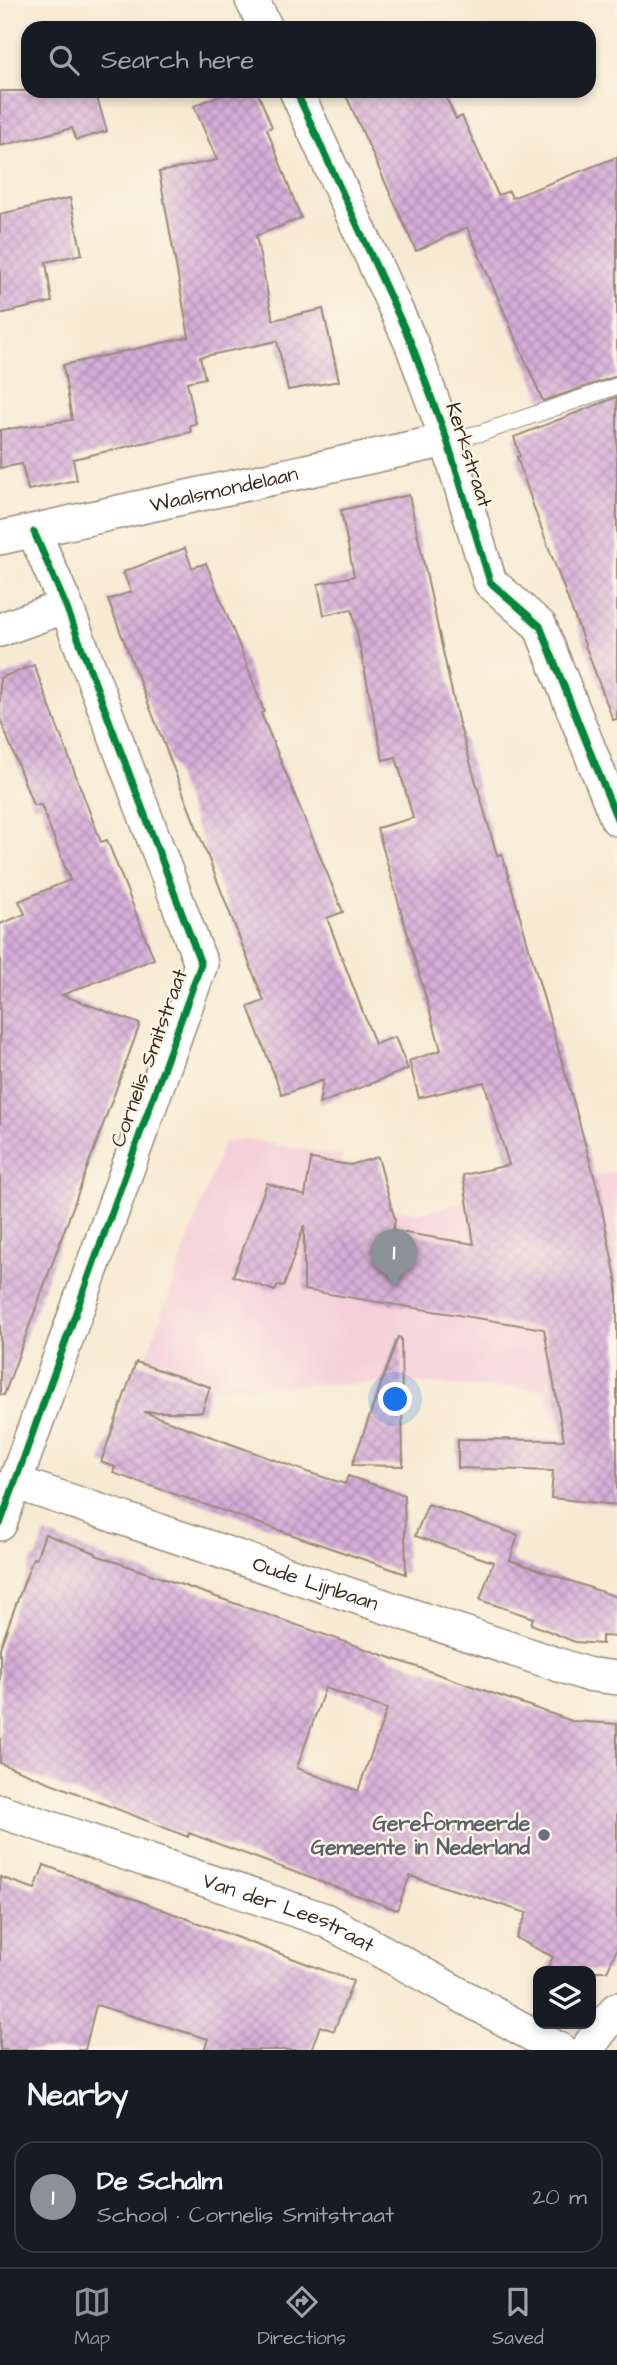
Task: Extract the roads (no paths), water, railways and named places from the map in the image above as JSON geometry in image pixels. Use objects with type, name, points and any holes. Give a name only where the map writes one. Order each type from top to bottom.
[{"type":"street","points":[[253,0],[263,21]]},
{"type":"street","name":"Kerkstraat","points":[[299,98],[412,345],[447,440],[490,582],[540,626],[617,819]]},
{"type":"street","name":"Waalsmondelaan","points":[[0,538],[447,440]]},
{"type":"street","name":"Cornelis Smitstraat","points":[[0,1524],[17,1483],[201,964],[66,606],[34,532]]},
{"type":"street","points":[[0,630],[66,606]]},
{"type":"street","name":"Oude Lijnbaan","points":[[17,1483],[586,1674],[617,1678]]},
{"type":"street","name":"Van der Leestraat","points":[[0,1811],[325,1920],[560,2050]]},
{"type":"street","points":[[586,2050],[617,2009]]},
{"type":"lane","points":[[447,440],[481,433],[617,386]]},
{"type":"place","name":"De Schalm","points":[[394,1287]]},
{"type":"place","name":"Gereformeerde Gemeente in Nederland","points":[[544,1835]]}]
